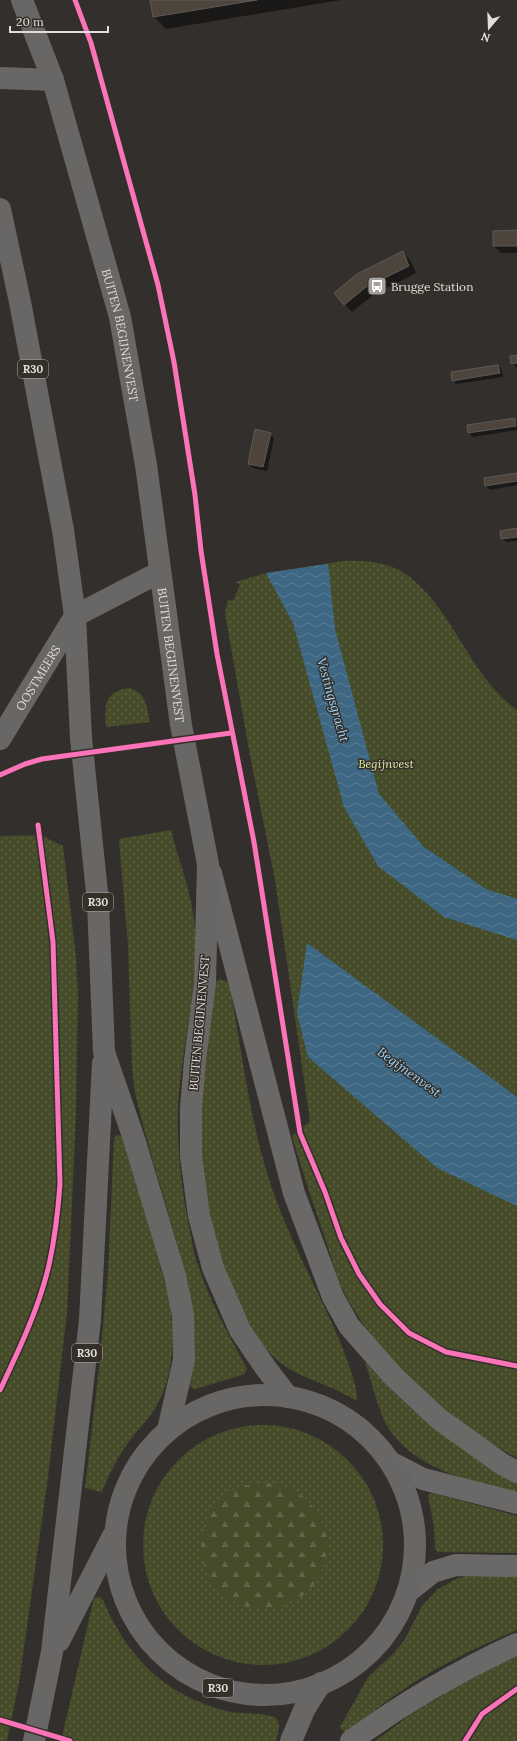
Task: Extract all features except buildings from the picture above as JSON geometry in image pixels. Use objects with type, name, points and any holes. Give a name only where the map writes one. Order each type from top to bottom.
[{"type":"main road","name":"BUITEN BEGIJNENVEST","points":[[22,0],[53,80],[120,318],[146,465],[181,725],[208,864],[205,983],[195,1060],[191,1108],[191,1156],[199,1216],[213,1268],[240,1330],[265,1367],[288,1396]]},
{"type":"main road","points":[[0,78],[53,80]]},
{"type":"main road","name":"R30","points":[[0,210],[20,302],[63,530],[75,616],[81,738],[98,902],[104,1052],[90,1320],[52,1652],[34,1741]]},
{"type":"main road","points":[[75,616],[160,572]]},
{"type":"main road","name":"OOSTMEERS","points":[[0,739],[75,616]]},
{"type":"main road","points":[[208,864],[294,1193],[333,1297],[349,1326],[393,1376],[439,1419],[502,1464],[517,1472]]},
{"type":"main road","name":"R30","points":[[104,1052],[136,1146],[175,1276],[183,1315],[184,1360],[168,1430]]},
{"type":"main road","name":"R30","points":[[256,1395],[288,1396],[336,1414],[358,1428],[380,1446],[394,1464],[406,1488],[415,1531],[415,1551],[409,1591],[394,1623],[372,1651],[340,1676],[297,1692],[274,1695],[254,1695],[214,1687],[195,1678],[178,1668],[148,1640],[137,1624],[126,1602],[119,1580],[115,1557],[114,1534],[120,1504],[130,1477],[147,1451],[168,1430],[194,1412],[224,1400],[256,1395]]},
{"type":"main road","points":[[394,1464],[423,1479],[517,1503]]},
{"type":"main road","name":"R30","points":[[52,1652],[114,1534]]},
{"type":"main road","points":[[409,1591],[433,1572],[456,1564],[517,1566]]},
{"type":"main road","points":[[351,1741],[391,1712],[421,1694],[483,1659],[517,1644]]},
{"type":"main road","points":[[291,1741],[305,1708],[321,1683]]},
{"type":"green space","name":"Begijnvest","points":[[343,561],[366,561],[389,566],[403,572],[420,586],[448,621],[486,678],[500,695],[517,710],[517,1458],[467,1426],[442,1407],[418,1387],[376,1342],[359,1317],[338,1279],[292,1136],[310,1121],[275,880],[249,750],[225,613],[228,599],[233,601],[240,585],[236,582],[266,573]]},
{"type":"green space","points":[[128,688],[139,692],[145,700],[150,722],[106,727],[107,702],[114,693]]},
{"type":"green space","points":[[171,830],[192,904],[196,949],[191,1006],[178,1101],[178,1140],[184,1200],[195,1255],[203,1279],[220,1318],[247,1369],[242,1375],[195,1389],[190,1385],[194,1344],[191,1303],[187,1283],[135,1093],[132,1067],[128,946],[119,839]]},
{"type":"green space","points":[[40,835],[63,846],[76,957],[78,995],[76,1112],[67,1312],[48,1477],[19,1683],[7,1741],[0,1741],[0,836]]},
{"type":"green space","points":[[220,979],[227,982],[230,989],[251,1107],[261,1153],[268,1176],[286,1225],[333,1325],[350,1367],[357,1392],[357,1401],[335,1389],[295,1372],[283,1365],[273,1356],[262,1343],[250,1324],[236,1298],[225,1271],[208,1212],[200,1152],[199,1122],[204,1051],[215,982]]},
{"type":"green space","points":[[116,1135],[122,1136],[124,1139],[169,1298],[172,1327],[172,1356],[170,1370],[161,1397],[152,1414],[133,1436],[119,1456],[102,1492],[85,1488],[99,1369],[108,1271],[114,1139]]},
{"type":"green space","points":[[366,1362],[386,1385],[420,1416],[517,1481],[517,1493],[445,1472],[428,1464],[413,1454],[399,1441],[387,1426],[378,1404],[365,1363]]},
{"type":"green space","points":[[251,1425],[275,1425],[298,1430],[320,1439],[348,1460],[363,1478],[374,1499],[381,1522],[383,1545],[381,1568],[374,1591],[363,1612],[348,1630],[320,1651],[298,1660],[275,1665],[251,1665],[228,1660],[206,1651],[187,1638],[170,1621],[157,1602],[148,1580],[143,1557],[143,1533],[148,1510],[157,1488],[170,1469],[187,1452],[206,1439],[228,1430]]},
{"type":"green space","points":[[258,1483],[270,1483],[288,1487],[309,1501],[323,1522],[327,1546],[323,1570],[309,1591],[288,1605],[270,1609],[258,1609],[240,1605],[219,1591],[205,1570],[201,1552],[201,1540],[205,1522],[219,1501],[240,1487]]},
{"type":"green space","points":[[433,1493],[517,1516],[517,1553],[438,1552],[435,1549],[434,1526],[428,1496],[429,1494]]},
{"type":"green space","points":[[517,1575],[517,1630],[485,1644],[438,1668],[408,1686],[345,1733],[340,1727],[368,1677],[394,1653],[405,1639],[422,1606],[438,1589],[456,1579],[467,1576]]},
{"type":"green space","points":[[99,1597],[103,1600],[124,1639],[136,1656],[151,1671],[167,1684],[185,1695],[205,1704],[227,1711],[269,1715],[275,1717],[279,1725],[276,1741],[61,1741],[94,1598]]},
{"type":"green space","points":[[517,1656],[517,1741],[375,1741],[410,1715],[464,1682]]},
{"type":"water","name":"Vestingsgracht","points":[[328,564],[335,629],[379,794],[424,847],[486,889],[517,899],[517,940],[444,917],[378,866],[344,807],[293,623],[266,573]]},
{"type":"water","name":"Begijnenvest","points":[[307,943],[517,1097],[517,1206],[437,1168],[308,1057],[297,1013]]},
{"type":"cycle path","points":[[75,0],[91,43],[158,285],[174,362],[195,495],[201,551],[217,654],[254,842],[300,1133],[325,1192],[341,1238],[359,1274],[380,1304],[409,1333],[446,1352],[517,1366]]},
{"type":"cycle path","points":[[0,775],[25,764],[42,759],[231,733]]},
{"type":"cycle path","points":[[0,1390],[28,1329],[45,1281],[55,1235],[60,1184],[53,942],[38,825]]},
{"type":"cycle path","points":[[465,1741],[482,1714],[517,1689]]},
{"type":"cycle path","points":[[0,1720],[70,1741]]},
{"type":"place","name":"Brugge Station","points":[[377,286]]}]
